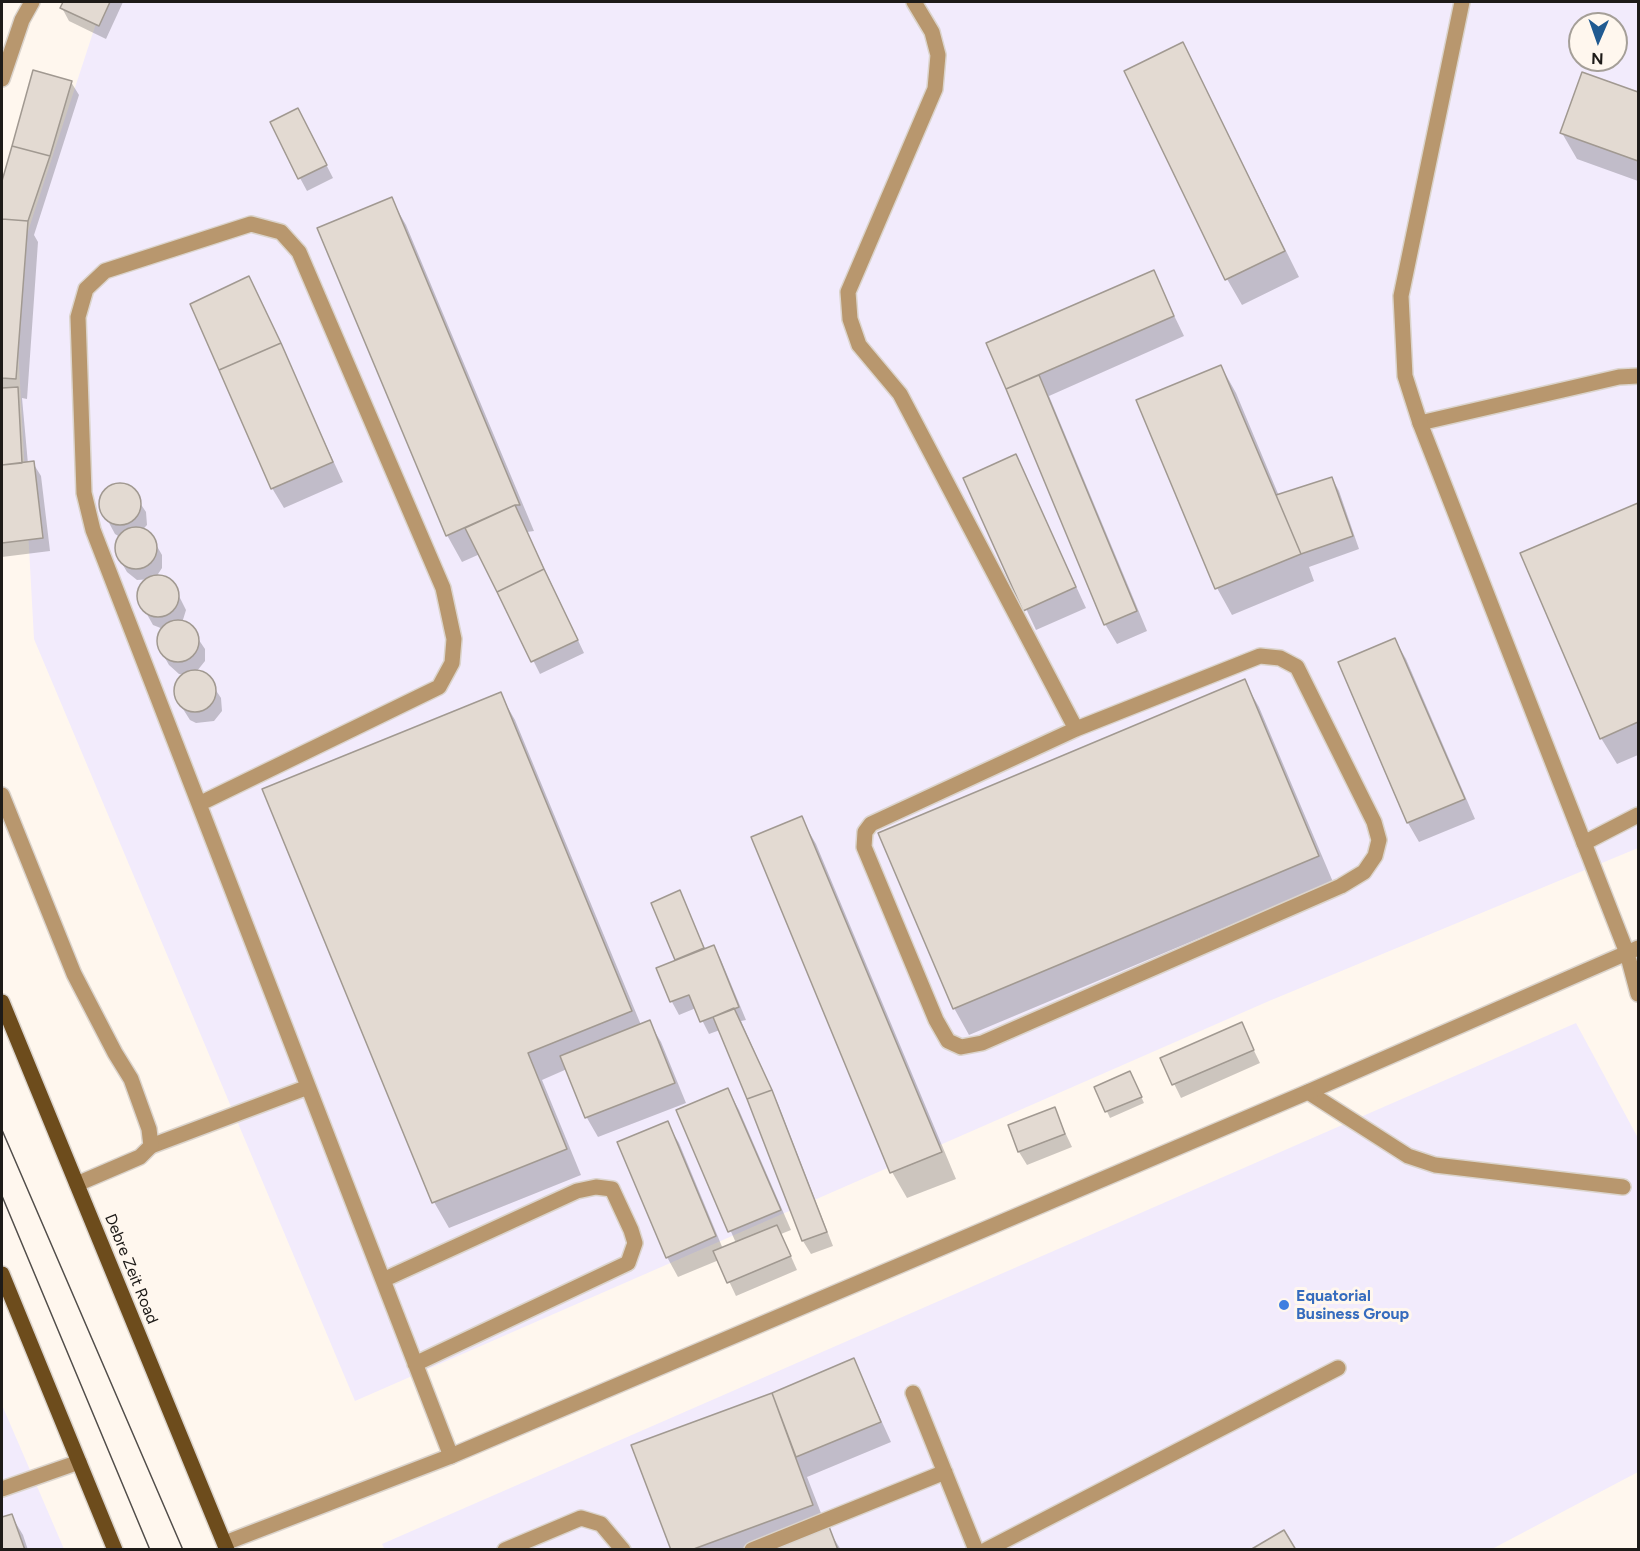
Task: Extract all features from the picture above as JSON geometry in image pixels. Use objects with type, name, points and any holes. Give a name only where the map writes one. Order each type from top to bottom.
[{"type":"main road","name":"Debre Zeit Road","points":[[2,1002],[226,1546]]},
{"type":"main road","points":[[2,1274],[115,1550]]},
{"type":"street","points":[[2,79],[9,52],[32,2]]},
{"type":"street","points":[[914,2],[932,32],[938,55],[935,89],[848,292],[849,319],[859,345],[900,394],[1076,729]]},
{"type":"street","points":[[1462,2],[1401,296],[1405,376],[1420,423],[1584,843],[1633,950],[1638,994]]},
{"type":"street","points":[[199,804],[439,687],[452,663],[454,639],[443,588],[299,252],[281,232],[250,224],[105,270],[86,289],[78,317],[84,493],[93,530],[451,1456]]},
{"type":"street","points":[[1420,423],[1619,377],[1638,376]]},
{"type":"street","points":[[1260,656],[1280,658],[1297,667],[1374,822],[1379,840],[1375,856],[1364,872],[1341,886],[982,1043],[961,1047],[948,1041],[936,1020],[864,847],[865,832],[871,824],[1076,729],[1260,656]]},
{"type":"street","points":[[2,795],[74,974],[139,1097],[151,1146]]},
{"type":"street","points":[[1584,843],[1638,815]]},
{"type":"street","points":[[226,1546],[451,1456],[1308,1092],[1633,950]]},
{"type":"street","points":[[76,1184],[140,1157],[151,1146],[308,1087]]},
{"type":"street","points":[[1308,1092],[1408,1156],[1435,1165],[1623,1187]]},
{"type":"street","points":[[383,1280],[577,1191],[596,1187],[612,1189],[631,1230],[635,1243],[628,1263],[415,1364]]},
{"type":"street","points":[[986,1550],[1338,1368]]},
{"type":"street","points":[[913,1393],[976,1550]]},
{"type":"street","points":[[2,1489],[79,1462]]},
{"type":"street","points":[[752,1550],[945,1472]]},
{"type":"street","points":[[505,1550],[581,1518],[601,1524],[623,1550]]},
{"type":"shaded area","points":[[103,2],[1638,2],[1638,848],[1269,1001],[355,1401],[34,639],[14,274]]},
{"type":"shaded area","name":"Equatorial Business Group","points":[[1576,1023],[1638,1138],[1638,1472],[1492,1549],[385,1550],[382,1544]]},
{"type":"shaded area","points":[[2,1405],[64,1549],[2,1549]]},
{"type":"building","points":[[63,2],[110,2],[99,26],[60,8]]},
{"type":"building","points":[[1183,42],[1285,251],[1225,280],[1124,71]]},
{"type":"building","points":[[33,70],[72,81],[50,156],[12,146]]},
{"type":"building","points":[[1582,72],[1638,92],[1638,161],[1560,133]]},
{"type":"building","points":[[298,108],[327,165],[298,179],[270,122]]},
{"type":"building","points":[[12,146],[50,156],[28,221],[2,219],[2,181]]},
{"type":"building","points":[[392,197],[520,505],[515,505],[446,536],[317,228]]},
{"type":"building","points":[[2,219],[28,221],[16,379],[2,378]]},
{"type":"building","points":[[1154,270],[1174,316],[1006,389],[986,343]]},
{"type":"building","points":[[249,276],[281,343],[219,370],[190,304]]},
{"type":"building","points":[[281,343],[333,462],[271,489],[219,370]]},
{"type":"building","points":[[1221,365],[1301,554],[1215,589],[1136,400]]},
{"type":"building","points":[[1039,375],[1137,611],[1104,625],[1006,389]]},
{"type":"building","points":[[18,387],[22,463],[2,465],[2,388]]},
{"type":"building","points":[[1016,454],[1076,587],[1023,611],[963,478]]},
{"type":"building","points":[[34,461],[43,538],[2,543],[2,465]]},
{"type":"building","points":[[1332,477],[1353,536],[1301,554],[1276,495]]},
{"type":"building","points":[[120,483],[135,489],[141,504],[135,519],[120,525],[105,519],[99,504],[105,489]]},
{"type":"building","points":[[1638,503],[1638,722],[1600,739],[1520,553]]},
{"type":"building","points":[[515,505],[544,569],[497,592],[465,528]]},
{"type":"building","points":[[136,527],[151,533],[157,548],[151,563],[136,569],[121,563],[115,548],[121,533]]},
{"type":"building","points":[[544,569],[578,640],[531,662],[497,592]]},
{"type":"building","points":[[158,575],[173,581],[179,596],[173,611],[158,617],[143,611],[137,596],[143,581]]},
{"type":"building","points":[[178,620],[193,626],[199,641],[193,656],[178,662],[163,656],[157,641],[163,626]]},
{"type":"building","points":[[1395,638],[1465,799],[1407,823],[1338,662]]},
{"type":"building","points":[[195,670],[210,676],[216,691],[210,706],[195,712],[180,706],[174,691],[180,676]]},
{"type":"building","points":[[1245,679],[1319,856],[953,1009],[878,833]]},
{"type":"building","points":[[501,692],[632,1011],[528,1053],[567,1149],[432,1203],[262,789]]},
{"type":"building","points":[[802,816],[942,1152],[890,1173],[751,837]]},
{"type":"building","points":[[680,890],[704,948],[675,960],[651,903]]},
{"type":"building","points":[[714,945],[739,1007],[700,1022],[689,995],[670,1002],[656,968]]},
{"type":"building","points":[[734,1008],[772,1090],[747,1099],[713,1017]]},
{"type":"building","points":[[650,1020],[675,1083],[585,1118],[560,1056]]},
{"type":"building","points":[[1242,1022],[1254,1050],[1172,1085],[1160,1058]]},
{"type":"building","points":[[1130,1071],[1142,1097],[1105,1112],[1094,1087]]},
{"type":"building","points":[[728,1088],[781,1210],[728,1232],[676,1110]]},
{"type":"building","points":[[772,1090],[827,1232],[802,1241],[747,1099]]},
{"type":"building","points":[[1055,1107],[1065,1134],[1018,1152],[1008,1125]]},
{"type":"building","points":[[668,1121],[716,1236],[666,1258],[617,1142]]},
{"type":"building","points":[[777,1225],[791,1256],[727,1283],[713,1251]]},
{"type":"building","points":[[854,1358],[881,1422],[796,1457],[772,1393]]},
{"type":"building","points":[[772,1393],[813,1505],[691,1550],[671,1550],[631,1445]]},
{"type":"building","points":[[12,1514],[25,1550],[2,1550],[2,1517]]},
{"type":"building","points":[[828,1524],[838,1550],[759,1550]]},
{"type":"building","points":[[1284,1530],[1296,1550],[1250,1550]]},
{"type":"tram line","points":[[2,1130],[183,1550]]},
{"type":"tram line","points":[[2,1196],[150,1550]]},
{"type":"place","name":"Equatorial Business Group","points":[[1284,1305]]}]
